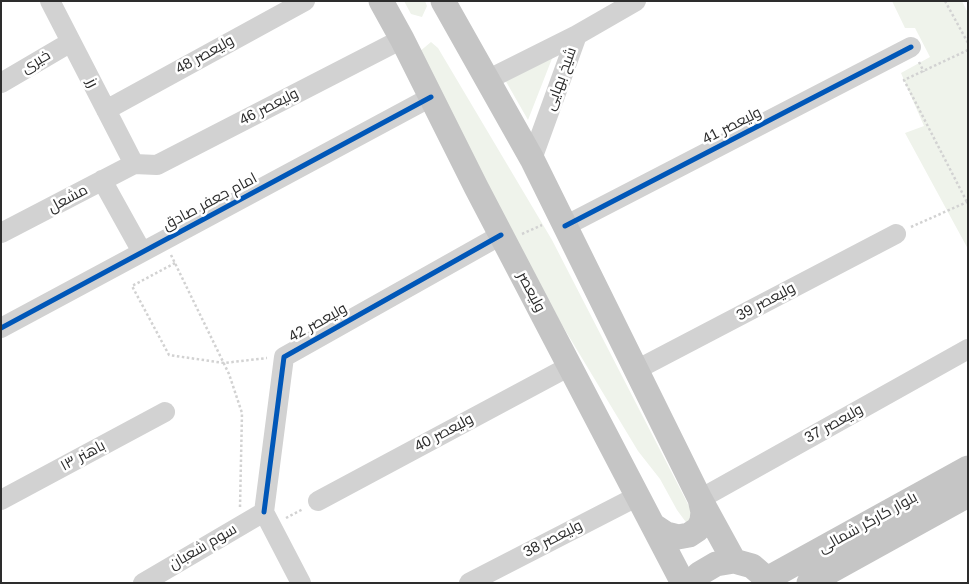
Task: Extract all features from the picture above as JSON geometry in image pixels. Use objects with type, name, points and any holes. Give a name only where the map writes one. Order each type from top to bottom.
[{"type":"main road","name":"ولیعصر","points":[[381,1],[683,583]]},
{"type":"main road","points":[[443,1],[532,159],[700,499],[734,561]]},
{"type":"main road","name":"بلوار کارگر شمالی","points":[[768,581],[968,468]]},
{"type":"main road","name":"بلوار کارگر شمالی","points":[[809,583],[968,495]]},
{"type":"main road","points":[[654,526],[666,534],[678,537],[688,535],[698,529],[702,521],[703,512],[700,499]]},
{"type":"main road","points":[[692,583],[699,574],[716,564],[734,561],[752,566],[768,581]]},
{"type":"street","name":"رز","points":[[50,1],[134,164]]},
{"type":"street","name":"ولیعصر 48","points":[[106,110],[305,1]]},
{"type":"street","name":"شیخ بهایی","points":[[532,159],[577,35],[636,1]]},
{"type":"street","points":[[487,80],[577,35]]},
{"type":"street","name":"ولیعصر 46","points":[[134,164],[157,164],[402,39]]},
{"type":"street","name":"خیری","points":[[1,83],[71,42]]},
{"type":"street","name":"ولیعصر 41","points":[[562,222],[911,47]]},
{"type":"street","name":"امام جعفر صادق","points":[[1,328],[431,97]]},
{"type":"street","name":"مشعل","points":[[1,234],[134,164]]},
{"type":"street","points":[[102,180],[142,252]]},
{"type":"street","name":"ولیعصر 39","points":[[636,370],[896,234]]},
{"type":"street","name":"ولیعصر 42","points":[[267,518],[284,357],[503,239]]},
{"type":"street","name":"ولیعصر 37","points":[[700,499],[968,349]]},
{"type":"street","name":"ولیعصر 40","points":[[318,501],[570,366]]},
{"type":"street","name":"باهنر ۱۳","points":[[1,500],[165,412]]},
{"type":"street","name":"ولیعصر 38","points":[[469,583],[638,496]]},
{"type":"street","points":[[267,518],[301,583]]},
{"type":"street","name":"سوم شعبان","points":[[143,583],[239,526],[267,518]]},
{"type":"path","points":[[945,1],[968,43]]},
{"type":"path","points":[[896,234],[967,203],[904,80],[968,50]]},
{"type":"path","points":[[503,239],[562,222]]},
{"type":"path","points":[[164,240],[230,374],[242,413],[239,526]]},
{"type":"path","points":[[175,262],[132,286],[169,355],[224,363],[284,357]]},
{"type":"path","points":[[267,518],[318,501]]},
{"type":"shaded area","points":[[404,1],[425,1],[427,6],[422,17],[411,14]]},
{"type":"shaded area","points":[[892,1],[962,1],[968,13],[968,249],[905,133],[924,126],[901,73],[930,57],[915,28],[905,28]]},
{"type":"shaded area","points":[[431,42],[438,48],[552,240],[692,512],[688,525],[677,510],[660,479],[638,451],[562,325],[426,71],[419,52]]},
{"type":"shaded area","points":[[553,56],[528,120],[504,78]]},
{"type":"cycle path","points":[[565,226],[911,47]]},
{"type":"cycle path","points":[[1,328],[431,97]]},
{"type":"cycle path","points":[[264,512],[284,357],[501,235]]}]
